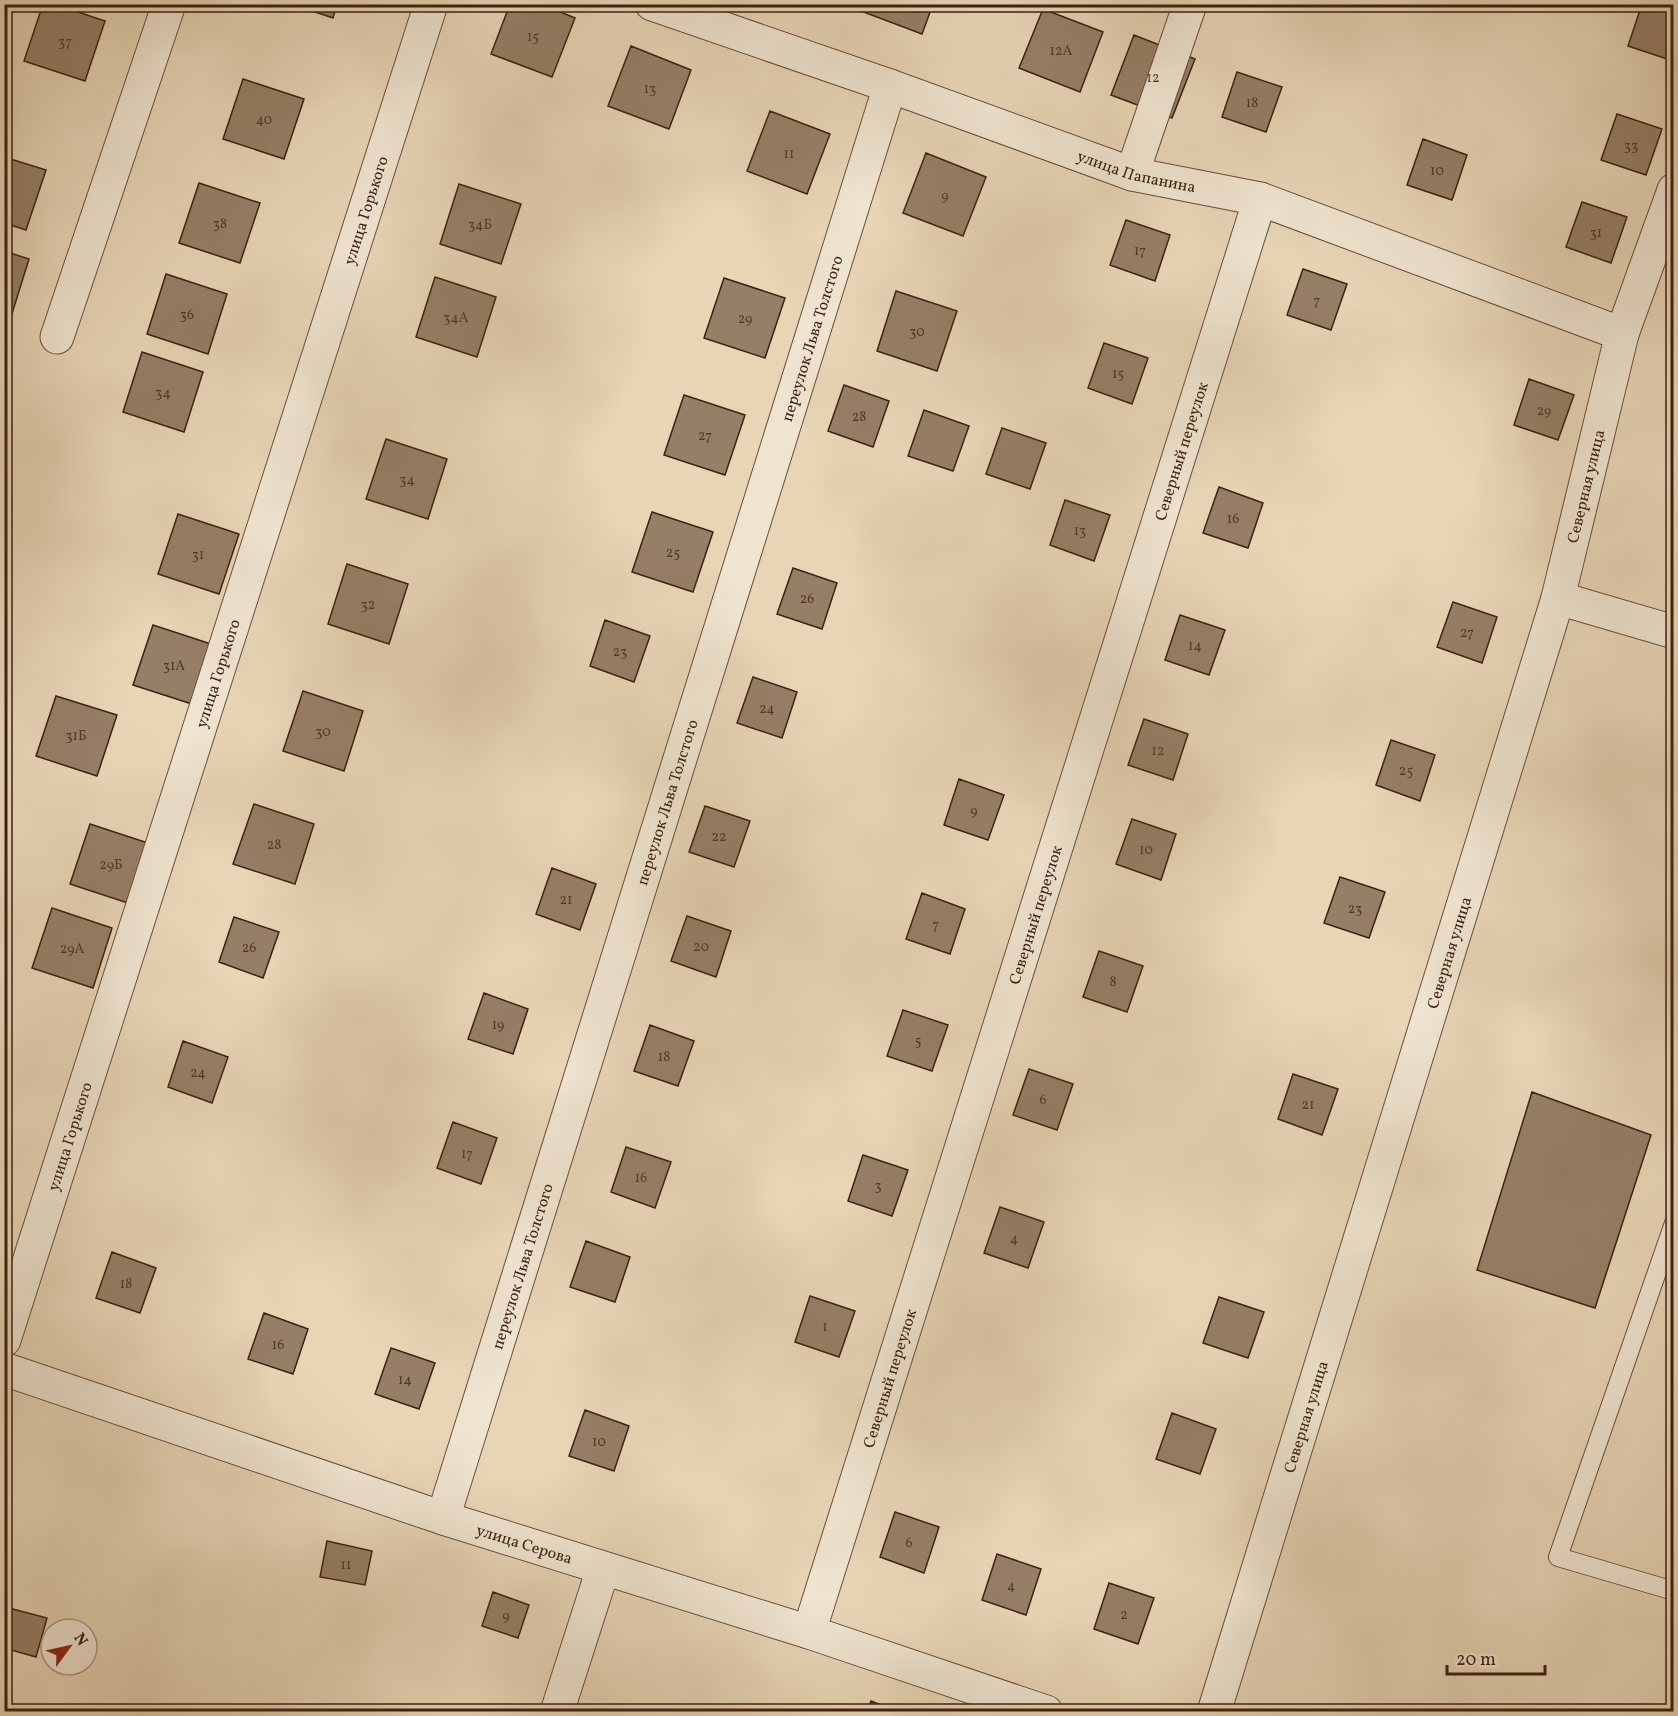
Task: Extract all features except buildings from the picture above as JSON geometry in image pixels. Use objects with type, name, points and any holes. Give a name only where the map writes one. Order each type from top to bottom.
[{"type":"street","points":[[57,337],[169,4]]},
{"type":"street","name":"улица Горького","points":[[4,1340],[431,4]]},
{"type":"street","name":"улица Папанина","points":[[652,4],[890,86],[1132,174],[1260,199],[1622,334]]},
{"type":"street","points":[[1132,174],[1190,4]]},
{"type":"street","name":"переулок Льва Толстого","points":[[443,1518],[890,86]]},
{"type":"street","name":"Северная улица","points":[[1214,1712],[1557,598],[1622,334],[1674,190]]},
{"type":"street","name":"Северный переулок","points":[[808,1632],[1260,199]]},
{"type":"street","points":[[1557,598],[1674,632]]},
{"type":"street","name":"улица Серова","points":[[4,1369],[443,1518],[808,1632],[1046,1712]]},
{"type":"street","points":[[556,1712],[603,1569]]},
{"type":"lane","points":[[1674,1223],[1558,1557],[1674,1591]]}]
